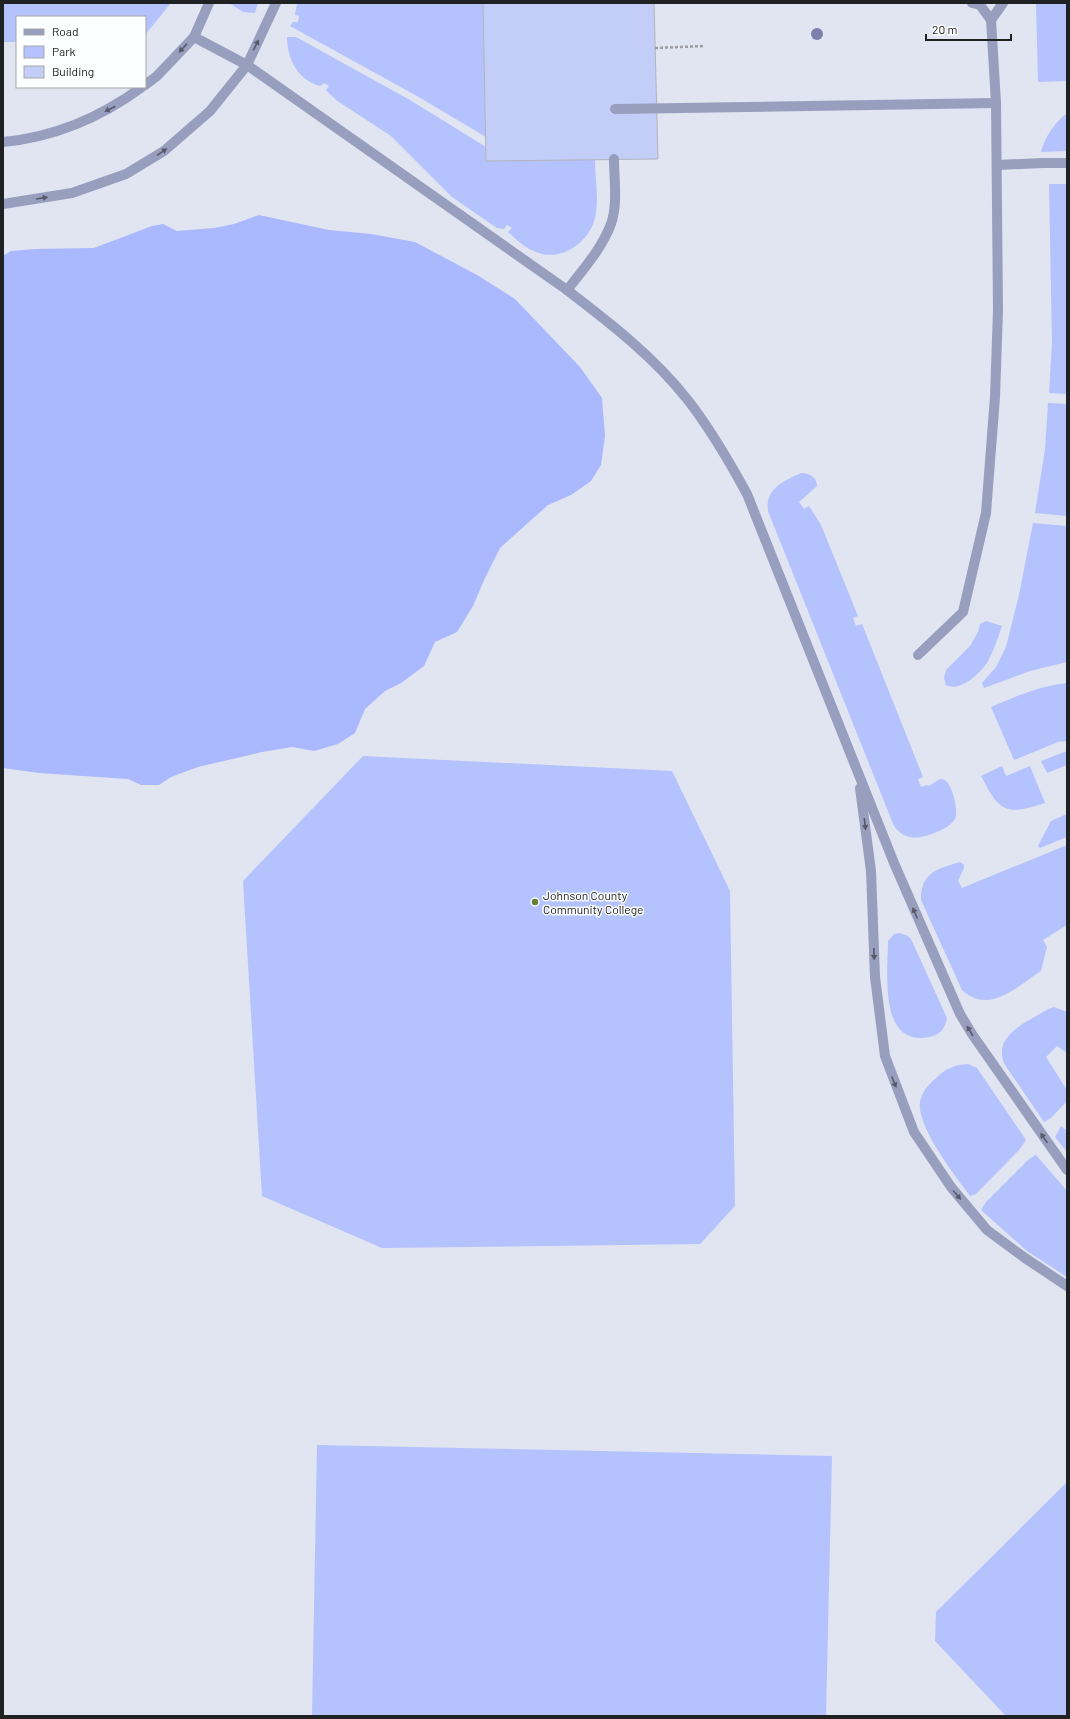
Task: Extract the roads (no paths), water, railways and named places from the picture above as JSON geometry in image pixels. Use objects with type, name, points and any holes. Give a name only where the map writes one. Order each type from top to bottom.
[{"type":"street","points":[[146,84],[157,76],[194,37],[209,3]]},
{"type":"street","points":[[3,204],[72,193],[126,174],[164,151],[210,111],[247,65],[276,3]]},
{"type":"street","points":[[918,655],[963,612],[986,513],[995,397],[998,310],[996,103],[991,20],[980,5],[972,3]]},
{"type":"street","points":[[991,20],[1003,3]]},
{"type":"street","points":[[194,37],[247,65],[567,290],[611,324],[649,358],[686,398],[718,442],[747,494],[896,869],[960,1014],[1067,1170]]},
{"type":"street","points":[[3,142],[50,134],[88,121],[121,103],[141,88]]},
{"type":"street","points":[[615,109],[996,103]]},
{"type":"street","points":[[567,290],[598,249],[611,223],[615,196],[614,159]]},
{"type":"street","points":[[997,165],[1043,162],[1067,164]]},
{"type":"street","points":[[858,772],[871,871],[875,977],[885,1056],[914,1132],[950,1187],[987,1230],[1067,1286]]},
{"type":"place","name":"Johnson County Community College","points":[[535,902]]}]
